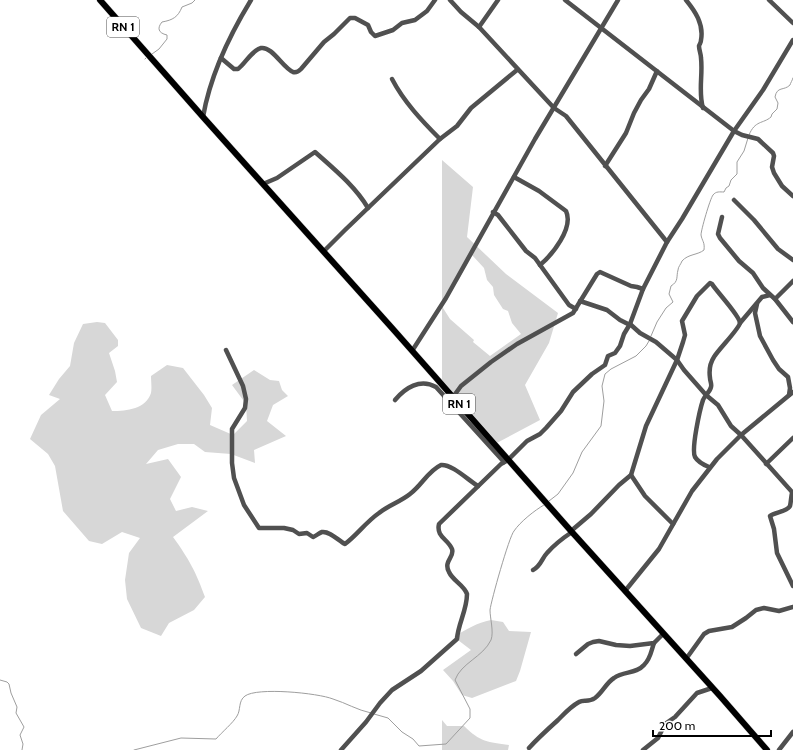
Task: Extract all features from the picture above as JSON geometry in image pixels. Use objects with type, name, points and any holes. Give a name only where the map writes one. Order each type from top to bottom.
[{"type":"main road","name":"RN 1","points":[[100,0],[453,397],[506,461],[571,531],[767,750]]},
{"type":"street","points":[[203,117],[213,77],[234,28],[251,0]]},
{"type":"street","points":[[221,58],[234,69],[238,69],[260,48],[269,49],[293,72],[297,72],[324,42],[350,18],[362,21],[368,25],[371,32],[375,36],[394,30],[402,22],[414,20],[427,11],[435,0]]},
{"type":"street","points":[[450,0],[461,12],[479,27],[517,70],[554,108],[566,116],[667,242]]},
{"type":"street","points":[[479,27],[498,0]]},
{"type":"street","points":[[565,0],[734,131],[742,136],[758,139],[773,153],[774,156],[772,167],[774,174],[782,186],[793,196]]},
{"type":"street","points":[[412,351],[446,298],[493,212],[618,0]]},
{"type":"street","points":[[686,0],[698,17],[702,28],[702,40],[699,45],[702,64],[702,88],[700,94],[703,108]]},
{"type":"street","points":[[769,0],[793,23]]},
{"type":"street","points":[[341,750],[392,690],[421,671],[457,639],[458,628],[463,615],[467,594],[464,588],[454,580],[447,569],[448,560],[453,553],[452,549],[440,535],[438,527],[440,522],[527,441],[540,434],[562,411],[573,392],[605,365],[608,356],[615,353],[630,325],[643,289],[667,242],[734,131],[763,90],[793,40]]},
{"type":"street","points":[[324,251],[456,126],[471,108],[517,70]]},
{"type":"street","points":[[605,166],[626,133],[641,100],[649,89],[656,71]]},
{"type":"street","points":[[392,79],[413,111],[440,140]]},
{"type":"street","points":[[263,184],[277,178],[315,152],[352,186],[368,208]]},
{"type":"street","points":[[514,177],[539,191],[566,211],[568,215],[568,223],[564,234],[548,258],[540,265]]},
{"type":"street","points":[[734,200],[754,220],[778,249],[793,260]]},
{"type":"street","points":[[493,212],[498,215],[526,251],[535,258],[570,305],[576,309]]},
{"type":"street","points":[[722,216],[718,234],[720,238],[739,261],[753,273],[793,322]]},
{"type":"street","points":[[453,397],[461,386],[491,362],[523,341],[573,313],[597,274],[600,272],[631,286],[643,289]]},
{"type":"street","points":[[775,299],[793,282]]},
{"type":"street","points":[[533,570],[542,561],[545,554],[591,514],[619,485],[632,475],[646,426],[684,342],[682,321],[696,296],[710,283],[712,284],[738,317],[740,323]]},
{"type":"street","points":[[710,468],[697,460],[694,455],[697,429],[704,399],[711,384],[710,377],[712,360],[740,323],[762,298],[770,295]]},
{"type":"street","points":[[580,301],[607,310],[620,320],[656,342],[677,360],[706,395],[718,405],[731,426],[741,435],[793,493],[787,509],[770,516],[774,529],[777,553],[793,586]]},
{"type":"street","points":[[625,591],[659,549],[692,490],[728,446],[791,394],[788,377],[773,360],[760,336],[755,313],[757,304]]},
{"type":"street","points":[[226,350],[243,386],[246,399],[245,408],[232,429],[232,467],[234,478],[244,505],[259,528],[284,528],[293,530],[299,534],[307,533],[313,537],[324,532],[345,544],[374,516],[389,506],[400,502],[419,485],[429,473],[441,465],[451,467],[478,486]]},
{"type":"street","points":[[395,400],[401,393],[412,385],[431,384],[436,387],[506,461]]},
{"type":"street","points":[[766,464],[793,438]]},
{"type":"street","points":[[632,475],[645,496],[673,524]]},
{"type":"street","points":[[686,659],[704,634],[709,631],[738,624],[756,610],[764,608],[779,611],[793,607]]},
{"type":"street","points":[[529,748],[569,709],[580,701],[589,702],[597,697],[604,690],[609,681],[616,676],[635,672],[644,665],[650,658],[654,643],[663,634]]},
{"type":"street","points":[[576,654],[593,642],[599,641],[616,645],[630,646],[654,643]]},
{"type":"street","points":[[643,750],[658,738],[665,724],[675,716],[697,693],[712,688]]},
{"type":"street","points":[[779,750],[793,732]]},
{"type":"shaded area","points":[[442,160],[473,187],[467,237],[506,274],[558,313],[549,343],[525,385],[540,420],[493,445],[442,389]],"holes":[[[472,255],[484,268],[487,280],[493,287],[494,295],[503,309],[508,311],[512,323],[521,334],[490,356],[473,342],[474,340],[450,319],[443,308],[444,300],[458,281]]]},
{"type":"shaded area","points":[[97,322],[105,323],[118,340],[118,346],[109,353],[117,382],[105,395],[112,411],[130,410],[145,403],[151,393],[151,376],[167,365],[183,368],[204,395],[212,408],[210,425],[233,435],[247,421],[246,404],[232,385],[254,370],[270,380],[279,381],[282,390],[288,396],[273,405],[267,421],[286,436],[254,450],[255,463],[231,454],[205,452],[194,444],[178,444],[158,450],[146,464],[168,459],[181,477],[170,499],[176,511],[192,507],[208,511],[173,537],[192,566],[205,597],[194,610],[169,623],[161,636],[141,628],[127,599],[125,580],[129,553],[140,538],[122,532],[102,544],[89,541],[63,511],[55,466],[48,454],[30,439],[41,415],[60,399],[49,395],[59,379],[70,366],[74,343],[83,324]]},
{"type":"shaded area","points":[[491,620],[503,622],[509,631],[531,632],[520,671],[516,681],[472,698],[462,695],[453,681],[443,670],[471,650],[454,637],[463,631]]},
{"type":"shaded area","points":[[442,720],[447,726],[464,726],[480,738],[495,743],[509,745],[508,750],[442,750]]},
{"type":"waterway","points":[[152,54],[159,49],[167,39],[167,35],[159,30],[159,26],[162,22],[175,18],[182,7],[192,3],[195,0]]},
{"type":"waterway","points":[[749,135],[751,130],[756,125],[771,117],[777,109],[778,103],[775,97],[777,91],[788,87],[793,78]]},
{"type":"waterway","points":[[651,336],[657,322],[666,308],[673,302],[669,294],[671,286],[676,281],[678,269],[682,261],[687,257],[704,250],[701,232],[713,195],[718,192],[724,192],[729,186],[731,180],[737,174],[737,162],[744,151],[748,138]]},
{"type":"waterway","points":[[549,501],[558,494],[573,473],[582,452],[601,426],[604,401],[602,386],[605,374],[611,369],[636,356],[649,341]]},
{"type":"waterway","points":[[374,714],[388,718],[419,746],[446,744],[470,718],[470,709],[455,680],[462,669],[483,651],[491,640],[491,604],[500,569],[514,531],[532,513],[544,505]]},
{"type":"waterway","points":[[0,680],[9,684],[17,707],[16,713],[24,727],[20,735],[23,744],[22,750]]},
{"type":"waterway","points":[[134,750],[181,738],[216,739],[237,716],[240,703],[243,698],[252,693],[274,691],[315,695],[333,699],[371,713]]}]
